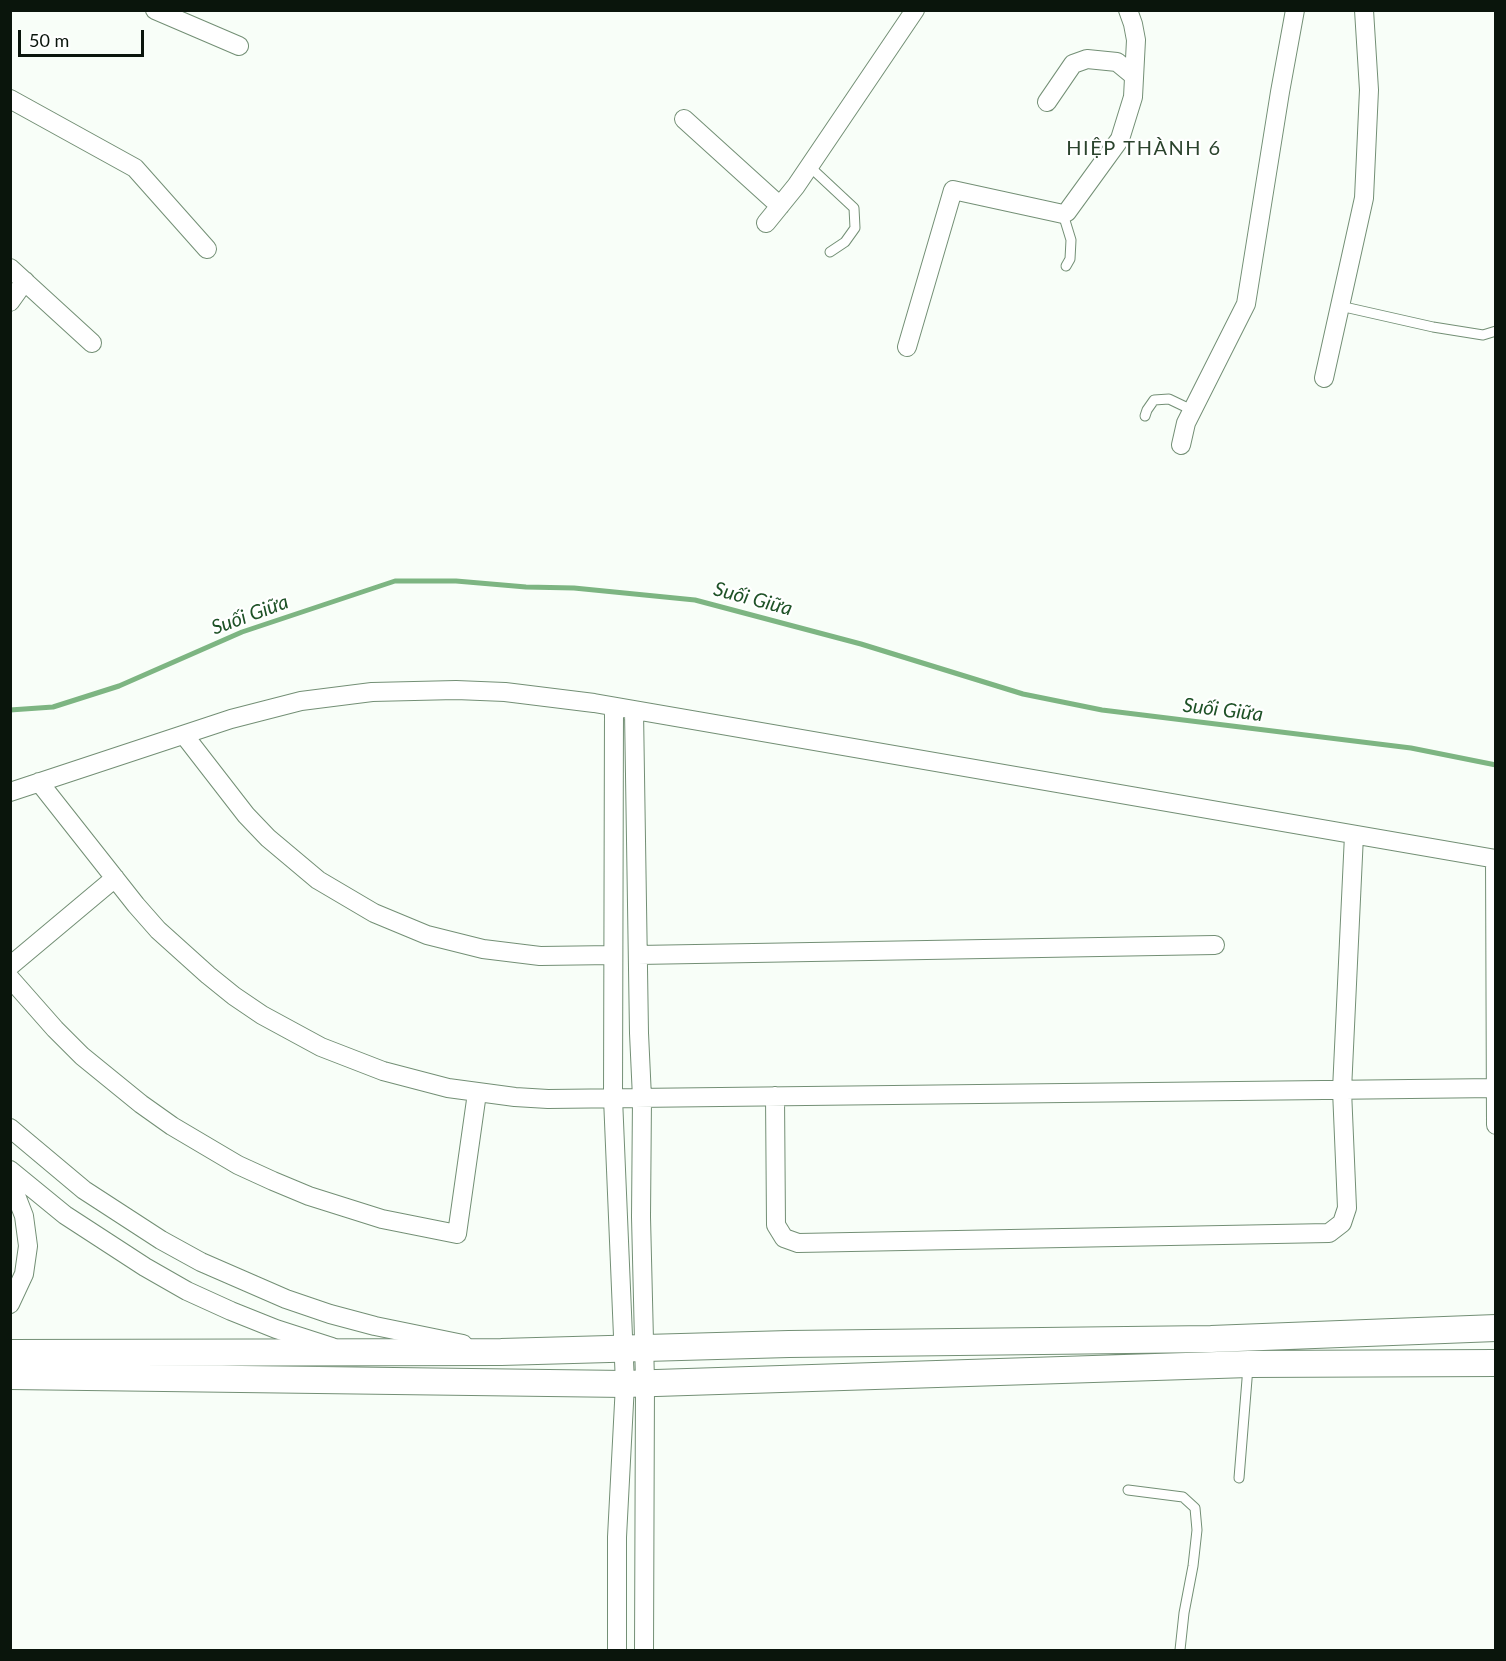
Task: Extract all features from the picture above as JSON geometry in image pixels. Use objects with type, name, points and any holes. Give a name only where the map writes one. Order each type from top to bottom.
[{"type":"street","points":[[155,10],[239,46]]},
{"type":"street","points":[[766,223],[810,166],[915,10]]},
{"type":"street","points":[[907,347],[953,190],[1063,214],[1120,139],[1133,97],[1136,40],[1128,10]]},
{"type":"street","points":[[1181,445],[1186,423],[1246,304],[1295,10]]},
{"type":"street","points":[[1324,378],[1364,198],[1369,90],[1364,10]]},
{"type":"street","points":[[1047,102],[1073,64],[1087,59],[1117,62],[1134,76]]},
{"type":"street","points":[[10,99],[135,168],[207,249]]},
{"type":"street","points":[[684,119],[780,206]]},
{"type":"street","points":[[10,268],[92,343]]},
{"type":"street","points":[[10,302],[25,281]]},
{"type":"street","points":[[10,792],[231,719],[301,701],[417,689],[505,692],[614,707],[1495,859],[1496,1125]]},
{"type":"street","points":[[614,707],[613,1098],[634,1348],[644,1650]]},
{"type":"street","points":[[634,711],[642,1098],[641,1217],[634,1348]]},
{"type":"street","points":[[184,735],[246,815],[268,838],[318,880],[374,913],[427,935],[483,949],[540,956],[613,955]]},
{"type":"street","points":[[39,782],[158,930],[208,975],[262,1015],[321,1047],[416,1081],[477,1093],[548,1099],[1495,1088]]},
{"type":"street","points":[[775,1096],[776,1225],[784,1238],[798,1244],[1329,1233],[1342,1223],[1347,1208],[1342,1090],[1354,835]]},
{"type":"street","points":[[10,966],[115,878]]},
{"type":"street","points":[[638,955],[1215,945]]},
{"type":"street","points":[[10,978],[82,1056],[126,1093],[172,1126],[222,1156],[273,1181],[309,1196],[382,1219],[458,1234],[477,1093]]},
{"type":"street","points":[[10,1128],[47,1161],[122,1216],[191,1257],[243,1282],[286,1299],[364,1323],[501,1352]]},
{"type":"street","points":[[10,1170],[65,1215],[104,1242],[187,1291],[276,1329],[350,1352]]},
{"type":"street","points":[[10,1180],[24,1216],[27,1246],[24,1274],[10,1304]]},
{"type":"street","points":[[10,1353],[501,1352],[1211,1339],[1496,1328]]},
{"type":"street","points":[[10,1376],[635,1383],[1249,1364],[1496,1363]]},
{"type":"street","points":[[617,1650],[617,1537],[635,1383]]},
{"type":"lane","points":[[810,166],[855,208],[855,228],[845,242],[830,252]]},
{"type":"lane","points":[[1063,214],[1071,240],[1070,259],[1066,266]]},
{"type":"lane","points":[[1340,306],[1433,327],[1483,335],[1496,331]]},
{"type":"lane","points":[[1145,416],[1154,400],[1169,399],[1192,410]]},
{"type":"lane","points":[[1239,1478],[1249,1364]]},
{"type":"lane","points":[[1128,1490],[1183,1497],[1195,1508],[1197,1530],[1180,1650]]},
{"type":"waterway","name":"Suối Giữa","points":[[10,710],[53,707],[119,686],[242,632],[395,581],[456,581],[526,587],[574,588],[695,600],[861,644],[1023,694],[1102,710],[1411,748],[1496,765]]},
{"type":"district","name":"HIỆP THÀNH 6","points":[[1144,149]]}]
